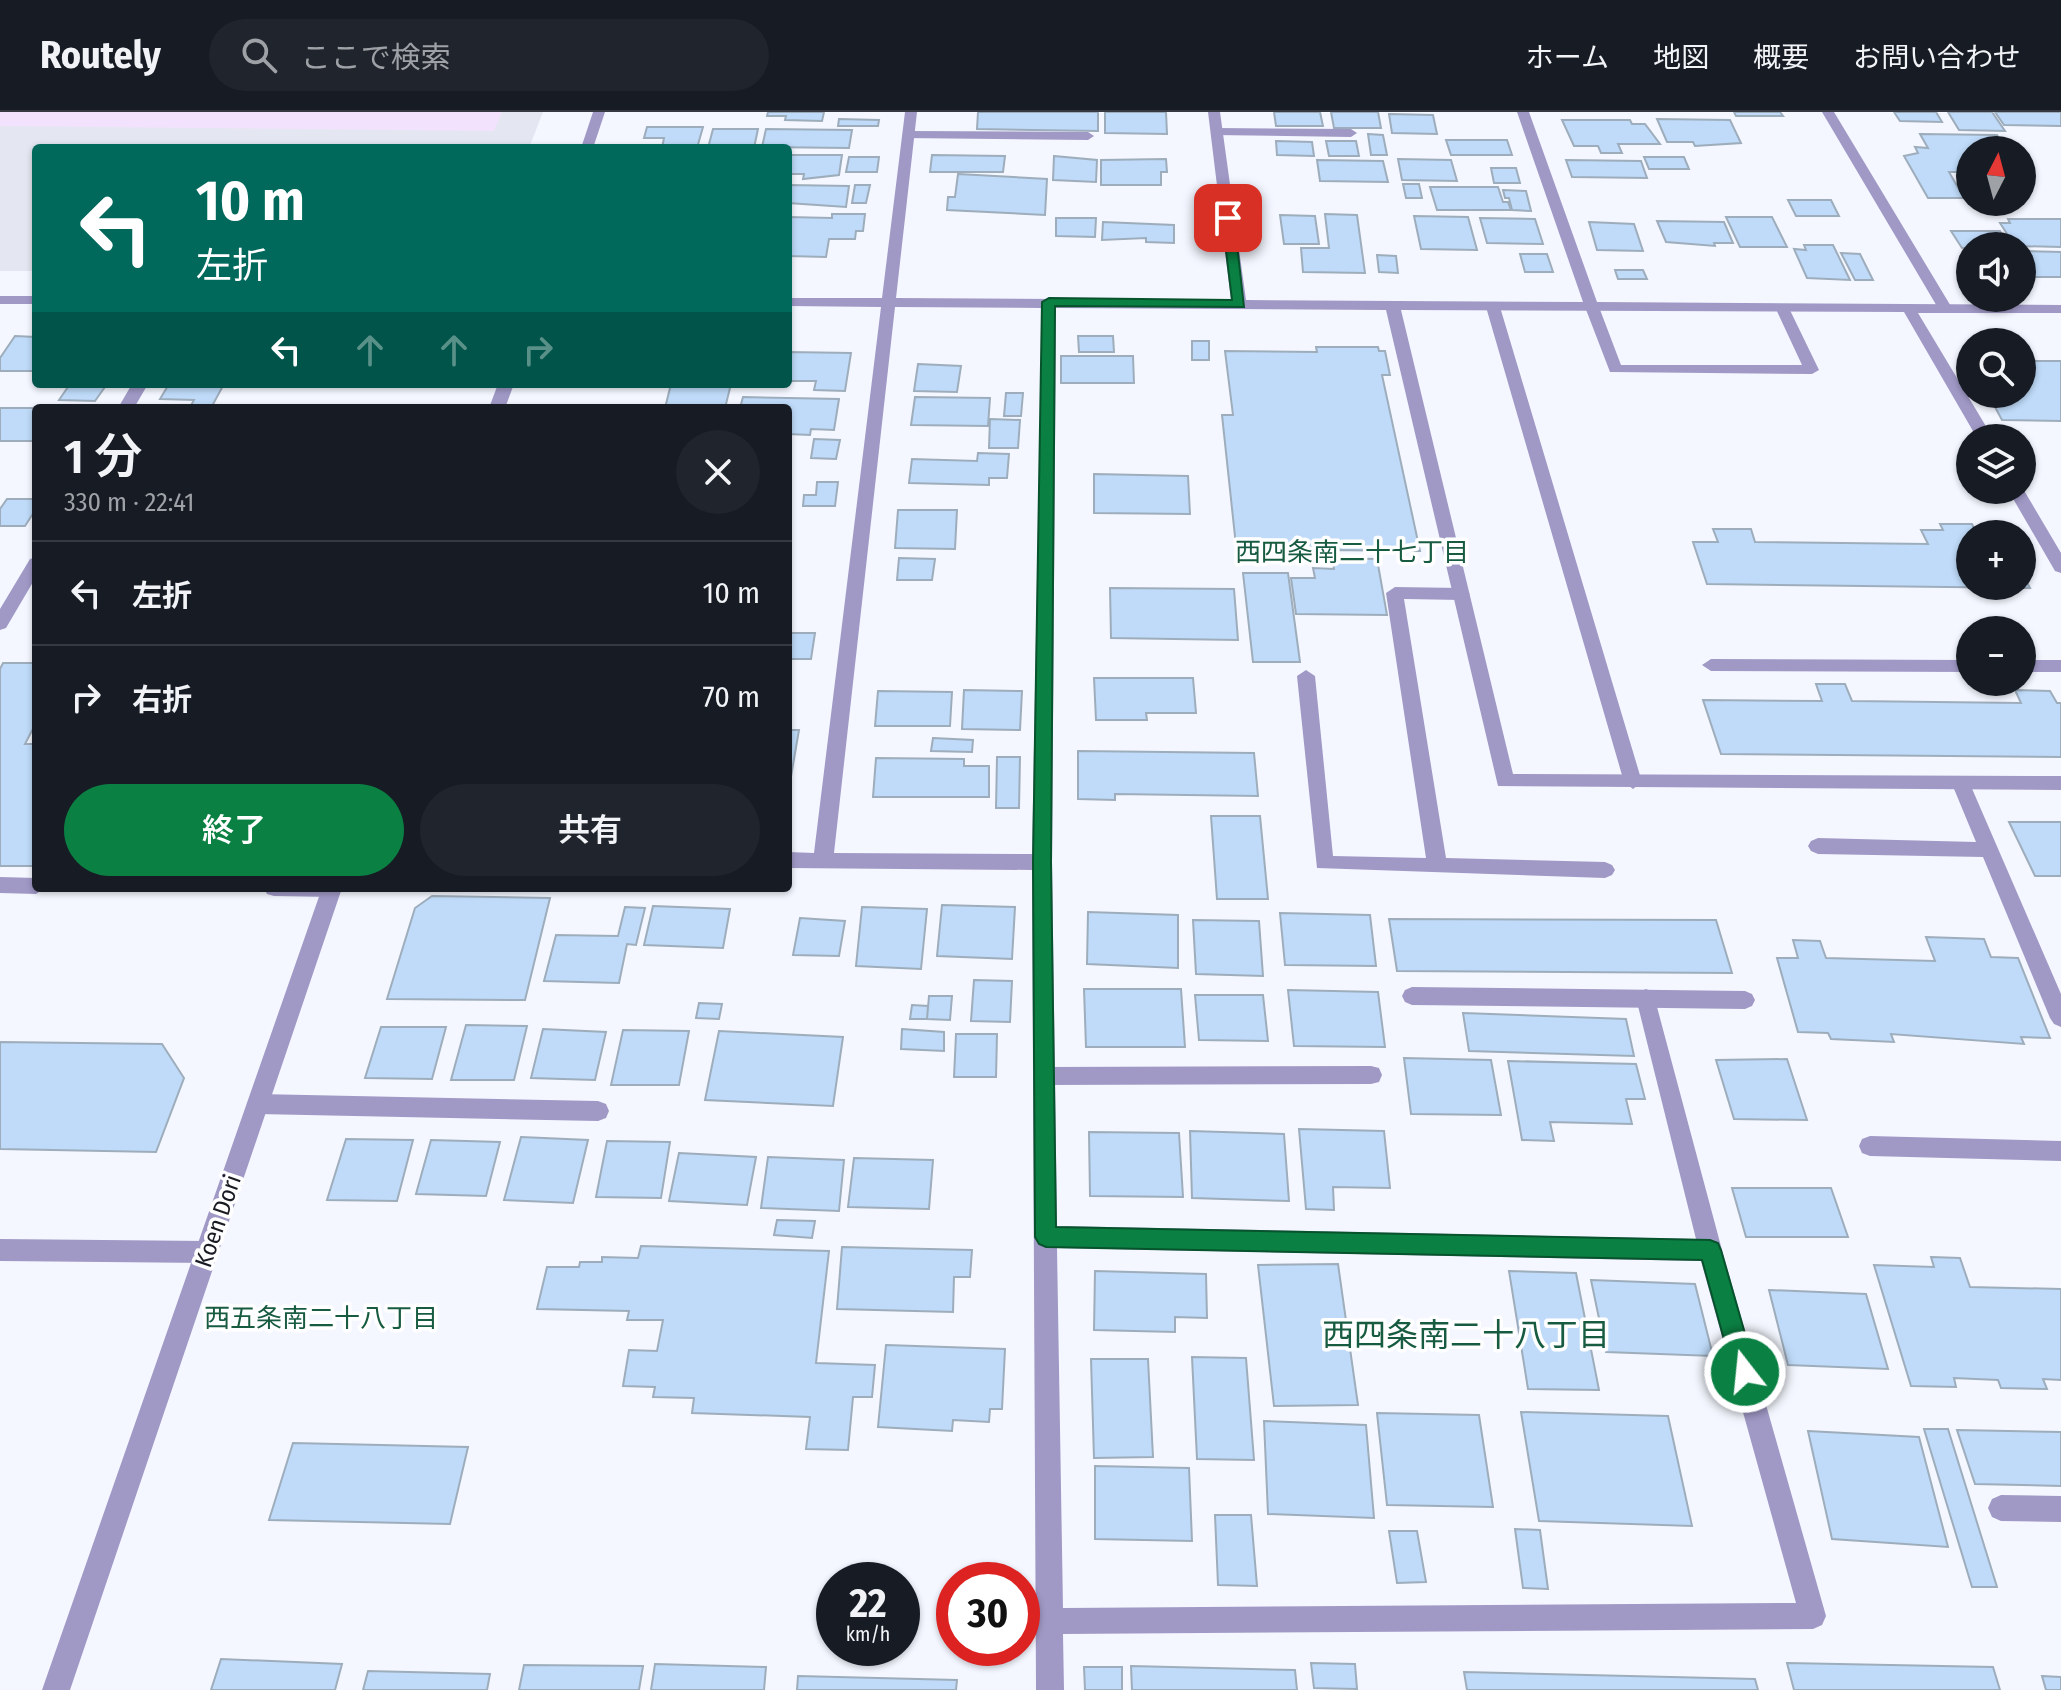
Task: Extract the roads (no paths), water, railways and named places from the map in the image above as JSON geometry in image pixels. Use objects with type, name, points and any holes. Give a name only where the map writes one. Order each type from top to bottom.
[{"type":"street","points":[[588,144],[599,112]]},
{"type":"street","points":[[823,861],[911,112]]},
{"type":"street","points":[[1214,112],[1239,304]]},
{"type":"street","points":[[1523,112],[1615,369],[1812,370],[1782,307]]},
{"type":"street","points":[[1828,112],[1945,308]]},
{"type":"street","points":[[1217,132],[1351,133]]},
{"type":"street","points":[[908,135],[1088,136]]},
{"type":"street","points":[[0,300],[32,300]]},
{"type":"street","points":[[792,302],[2061,309]]},
{"type":"street","points":[[1049,302],[1042,862],[1050,1690]]},
{"type":"street","points":[[1393,307],[1505,781],[2061,783]]},
{"type":"street","points":[[1493,307],[1633,782]]},
{"type":"street","points":[[1908,307],[1977,424]]},
{"type":"street","points":[[2024,504],[2061,567]]},
{"type":"street","points":[[0,624],[32,570]]},
{"type":"street","points":[[1437,866],[1395,593],[1461,594]]},
{"type":"street","points":[[1711,665],[1956,666]]},
{"type":"street","points":[[2036,666],[2061,666]]},
{"type":"street","points":[[1306,676],[1324,863],[1605,870]]},
{"type":"street","points":[[1961,784],[2061,1018]]},
{"type":"street","points":[[1818,846],[1989,850]]},
{"type":"street","points":[[792,860],[1042,862]]},
{"type":"street","points":[[0,885],[32,886]]},
{"type":"street","name":"Koen Dori","points":[[56,1690],[331,892]]},
{"type":"street","points":[[1412,996],[1745,1000]]},
{"type":"street","points":[[1051,1621],[1813,1616],[1710,1250],[1646,998]]},
{"type":"street","points":[[1044,1076],[1371,1075]]},
{"type":"street","points":[[258,1104],[598,1111]]},
{"type":"street","points":[[1870,1146],[2061,1151]]},
{"type":"street","points":[[1046,1237],[1710,1250]]},
{"type":"street","points":[[0,1250],[207,1252]]},
{"type":"street","points":[[2001,1508],[2061,1509]]},
{"type":"district","name":"西四条南二十七丁目","points":[[1352,552]]},
{"type":"district","name":"西五条南二十八丁目","points":[[321,1318]]},
{"type":"district","name":"西四条南二十八丁目","points":[[1466,1335]]}]
